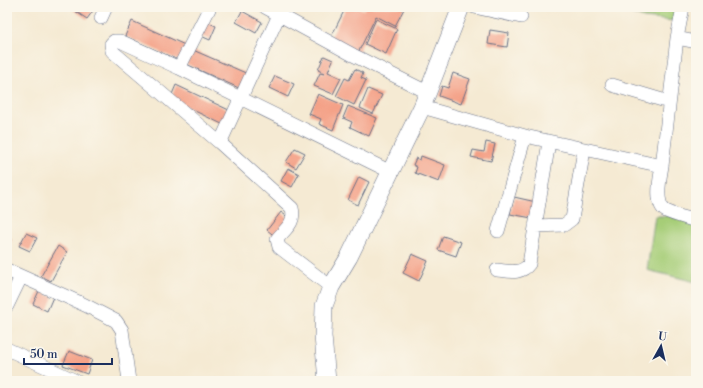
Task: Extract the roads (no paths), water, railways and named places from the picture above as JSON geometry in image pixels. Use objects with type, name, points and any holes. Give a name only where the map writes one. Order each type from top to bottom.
[{"type":"street","points":[[179,68],[210,7]]},
{"type":"street","points":[[265,7],[353,55],[425,99],[525,136],[662,166]]},
{"type":"street","points":[[327,381],[323,336],[324,306],[331,287],[349,257],[425,99],[461,7]]},
{"type":"street","points":[[474,7],[521,17]]},
{"type":"street","points":[[683,7],[677,38],[658,198],[660,205],[665,211],[696,221]]},
{"type":"street","points":[[220,143],[279,15]]},
{"type":"street","points":[[677,38],[696,42]]},
{"type":"street","points":[[331,287],[279,247],[277,239],[292,222],[294,215],[292,208],[220,143],[112,51],[110,44],[114,40],[120,41],[179,68],[391,172]]},
{"type":"street","points":[[612,85],[669,102]]},
{"type":"street","points":[[498,231],[525,136]]},
{"type":"street","points":[[497,270],[512,272],[521,271],[525,269],[528,264],[549,142]]},
{"type":"street","points":[[535,226],[564,225],[572,219],[584,150]]},
{"type":"street","points":[[7,270],[85,305],[116,321],[122,330],[129,381]]},
{"type":"street","points":[[7,306],[22,277]]},
{"type":"street","points":[[7,349],[76,381]]}]
